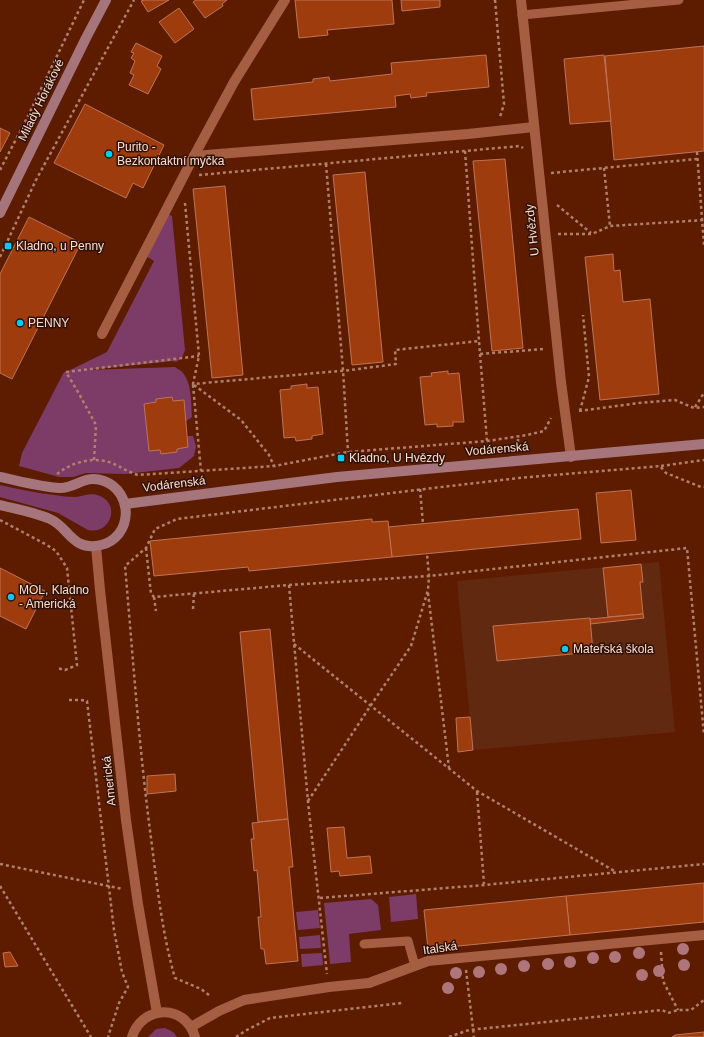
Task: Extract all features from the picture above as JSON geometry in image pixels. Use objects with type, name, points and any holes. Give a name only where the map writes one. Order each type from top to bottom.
[{"type":"street","name":"Milady Horákové","points":[[0,213],[106,0]]},
{"type":"street","points":[[102,334],[183,176],[234,82],[285,0]]},
{"type":"street","name":"U Hvězdy","points":[[521,0],[561,382],[571,457]]},
{"type":"street","points":[[194,156],[468,134],[534,126]]},
{"type":"street","name":"Vodárenská","points":[[125,504],[337,477],[704,444]]},
{"type":"street","points":[[0,477],[62,488],[87,479],[99,480],[111,484],[116,488],[123,498],[126,516],[120,532],[112,540],[102,545],[90,546],[78,542],[68,535],[60,525],[51,520],[0,505]]},
{"type":"street","name":"Americká","points":[[96,546],[126,820],[136,892],[157,1013]]},
{"type":"street","name":"Italská","points":[[193,1032],[219,1011],[244,1000],[329,987],[369,983],[428,961],[704,935]]},
{"type":"street","points":[[132,1037],[141,1021],[151,1014],[168,1012],[179,1016],[193,1032]]},
{"type":"lane","points":[[522,15],[679,0]]},
{"type":"lane","points":[[364,944],[408,940],[415,966]]},
{"type":"path","points":[[0,170],[84,0]]},
{"type":"path","points":[[0,257],[40,173],[134,0]]},
{"type":"path","points":[[495,0],[504,104],[499,118]]},
{"type":"path","points":[[183,176],[520,146],[526,149]]},
{"type":"path","points":[[465,151],[487,440]]},
{"type":"path","points":[[697,152],[704,243]]},
{"type":"path","points":[[551,173],[697,159]]},
{"type":"path","points":[[326,164],[343,370],[348,452]]},
{"type":"path","points":[[550,165],[551,180]]},
{"type":"path","points":[[604,168],[610,226]]},
{"type":"path","points":[[185,200],[199,356],[193,384],[201,471]]},
{"type":"path","points":[[554,208],[553,202],[592,234]]},
{"type":"path","points":[[556,227],[557,234],[592,234],[610,226],[703,220]]},
{"type":"path","points":[[583,315],[589,377],[580,411],[639,403],[676,400],[694,408],[704,407]]},
{"type":"path","points":[[193,384],[396,364],[395,350],[479,341]]},
{"type":"path","points":[[480,354],[544,349],[545,356]]},
{"type":"path","points":[[94,460],[96,425],[66,372],[199,356]]},
{"type":"path","points":[[193,384],[241,420],[269,455],[274,466]]},
{"type":"path","points":[[694,408],[704,393]]},
{"type":"path","points":[[148,475],[274,466],[348,452],[527,435],[544,431],[553,413]]},
{"type":"path","points":[[209,996],[201,989],[175,978],[156,880],[146,802],[125,566],[146,548],[155,529],[177,519],[420,489],[519,478],[660,466],[704,460]]},
{"type":"path","points":[[660,466],[666,473],[700,487],[704,487]]},
{"type":"path","points":[[420,489],[424,524]]},
{"type":"path","points":[[0,520],[47,544],[56,551],[67,568],[77,665],[66,670],[57,668]]},
{"type":"path","points":[[146,548],[151,594],[154,597],[156,611]]},
{"type":"path","points":[[154,597],[288,584],[429,576],[687,548],[704,735]]},
{"type":"path","points":[[426,554],[429,576],[428,590],[449,768]]},
{"type":"path","points":[[288,584],[308,802],[329,987]]},
{"type":"path","points":[[308,802],[411,646],[428,590]]},
{"type":"path","points":[[193,609],[194,593]]},
{"type":"path","points":[[294,643],[477,791],[616,872]]},
{"type":"path","points":[[69,700],[81,700],[87,702],[114,930],[122,972],[128,987],[119,1003],[108,1037]]},
{"type":"path","points":[[477,791],[484,884]]},
{"type":"path","points":[[0,864],[136,892]]},
{"type":"path","points":[[320,898],[704,864]]},
{"type":"path","points":[[0,886],[91,1037]]},
{"type":"path","points":[[660,939],[663,981],[678,1010]]},
{"type":"path","points":[[464,958],[474,1037]]},
{"type":"path","points":[[449,1037],[469,1030],[662,1010],[668,1013],[678,1010],[691,1010],[704,1000]]},
{"type":"path","points":[[236,1037],[270,1018],[402,1004]]},
{"type":"shaded area","points":[[167,214],[172,216],[185,350],[182,358],[176,362],[173,361],[87,370],[175,367],[181,371],[186,377],[190,394],[192,417],[186,421],[187,436],[193,436],[196,446],[194,456],[179,468],[125,474],[86,473],[73,477],[59,477],[19,466],[22,453],[64,372],[107,352],[154,261],[146,256]]},
{"type":"shaded area","points":[[0,485],[34,492],[65,496],[76,497],[91,494],[97,495],[106,500],[110,506],[110,518],[107,524],[102,528],[88,530],[58,513],[0,497]]},
{"type":"shaded area","name":"Mateřská škola","points":[[659,562],[675,732],[473,750],[457,581]]},
{"type":"shaded area","points":[[416,894],[418,919],[391,922],[389,897]]},
{"type":"shaded area","points":[[371,899],[378,905],[381,930],[349,934],[351,962],[330,964],[324,903]]},
{"type":"shaded area","points":[[318,910],[320,928],[298,930],[296,912]]},
{"type":"shaded area","points":[[320,935],[321,948],[300,949],[299,937]]},
{"type":"shaded area","points":[[322,953],[323,965],[302,967],[301,954]]},
{"type":"shaded area","points":[[165,1028],[173,1032],[177,1037],[148,1037],[156,1029]]},
{"type":"building","points":[[169,0],[148,12],[141,1]]},
{"type":"building","points":[[196,0],[227,0],[222,4],[223,6],[205,18],[193,2]]},
{"type":"building","points":[[295,0],[392,0],[394,24],[327,30],[328,35],[299,38]]},
{"type":"building","points":[[401,0],[440,0],[440,7],[402,11]]},
{"type":"building","points":[[179,8],[194,29],[175,43],[159,22]]},
{"type":"building","points":[[136,43],[162,56],[157,66],[161,69],[148,94],[129,85],[134,75],[130,73],[135,61],[131,58],[134,53],[131,52]]},
{"type":"building","points":[[704,46],[704,151],[614,160],[605,56]]},
{"type":"building","points":[[486,55],[489,87],[426,93],[427,96],[411,98],[410,94],[395,96],[396,107],[254,120],[251,89],[313,82],[313,79],[329,77],[330,81],[392,74],[391,63]]},
{"type":"building","points":[[604,55],[611,121],[570,124],[564,59]]},
{"type":"building","name":"Purito - Bezkontaktní myčka","points":[[85,104],[164,145],[143,188],[133,183],[126,198],[54,163]]},
{"type":"building","points":[[0,128],[10,133],[0,152]]},
{"type":"building","points":[[505,159],[523,348],[492,351],[473,161]]},
{"type":"building","points":[[365,172],[383,362],[352,365],[333,175]]},
{"type":"building","points":[[225,186],[243,375],[212,378],[193,189]]},
{"type":"building","name":"PENNY","points":[[29,217],[81,243],[12,379],[0,373],[0,274]]},
{"type":"building","points":[[613,254],[614,271],[620,270],[623,302],[650,299],[659,394],[600,400],[585,257]]},
{"type":"building","points":[[448,371],[448,374],[459,373],[464,422],[453,422],[453,426],[437,427],[437,424],[425,425],[420,377],[432,376],[431,373]]},
{"type":"building","points":[[307,384],[307,388],[318,387],[323,434],[312,436],[312,439],[296,441],[295,437],[284,438],[280,390],[291,389],[291,386]]},
{"type":"building","points":[[172,397],[173,401],[184,400],[188,447],[177,449],[177,452],[161,454],[160,450],[149,451],[144,404],[156,402],[156,399]]},
{"type":"building","points":[[631,490],[636,540],[601,543],[596,493]]},
{"type":"building","points":[[578,509],[581,539],[392,557],[388,527]]},
{"type":"building","points":[[372,519],[372,522],[388,521],[392,557],[249,571],[248,567],[154,576],[150,541]]},
{"type":"building","points":[[641,564],[643,582],[640,582],[643,614],[608,617],[603,568]]},
{"type":"building","points":[[0,568],[45,591],[26,629],[0,616]]},
{"type":"building","points":[[643,614],[644,618],[590,624],[590,619]]},
{"type":"building","points":[[590,618],[593,652],[497,661],[493,626]]},
{"type":"building","points":[[270,629],[288,819],[258,822],[240,632]]},
{"type":"building","points":[[470,717],[473,750],[458,752],[456,718]]},
{"type":"building","points":[[175,774],[176,791],[147,794],[147,776]]},
{"type":"building","points":[[288,819],[293,867],[289,867],[298,961],[266,964],[264,949],[261,949],[258,917],[261,917],[257,870],[254,871],[251,839],[254,839],[252,823]]},
{"type":"building","points":[[344,827],[347,858],[370,856],[372,873],[340,876],[339,871],[331,872],[327,828]]},
{"type":"building","points":[[704,883],[704,922],[570,935],[566,896]]},
{"type":"building","points":[[566,896],[570,935],[428,949],[424,910]]},
{"type":"building","points":[[10,952],[18,966],[5,967],[3,953]]},
{"type":"building","points":[[704,1032],[704,1037],[672,1037],[675,1035]]},
{"type":"place","name":"Purito - Bezkontaktní myčka","points":[[109,154]]},
{"type":"place","name":"Kladno, u Penny","points":[[8,246]]},
{"type":"place","name":"PENNY","points":[[20,323]]},
{"type":"place","name":"Kladno, U Hvězdy","points":[[341,458]]},
{"type":"place","name":"MOL, Kladno - Americká","points":[[11,597]]},
{"type":"place","name":"Mateřská škola","points":[[565,649]]}]
